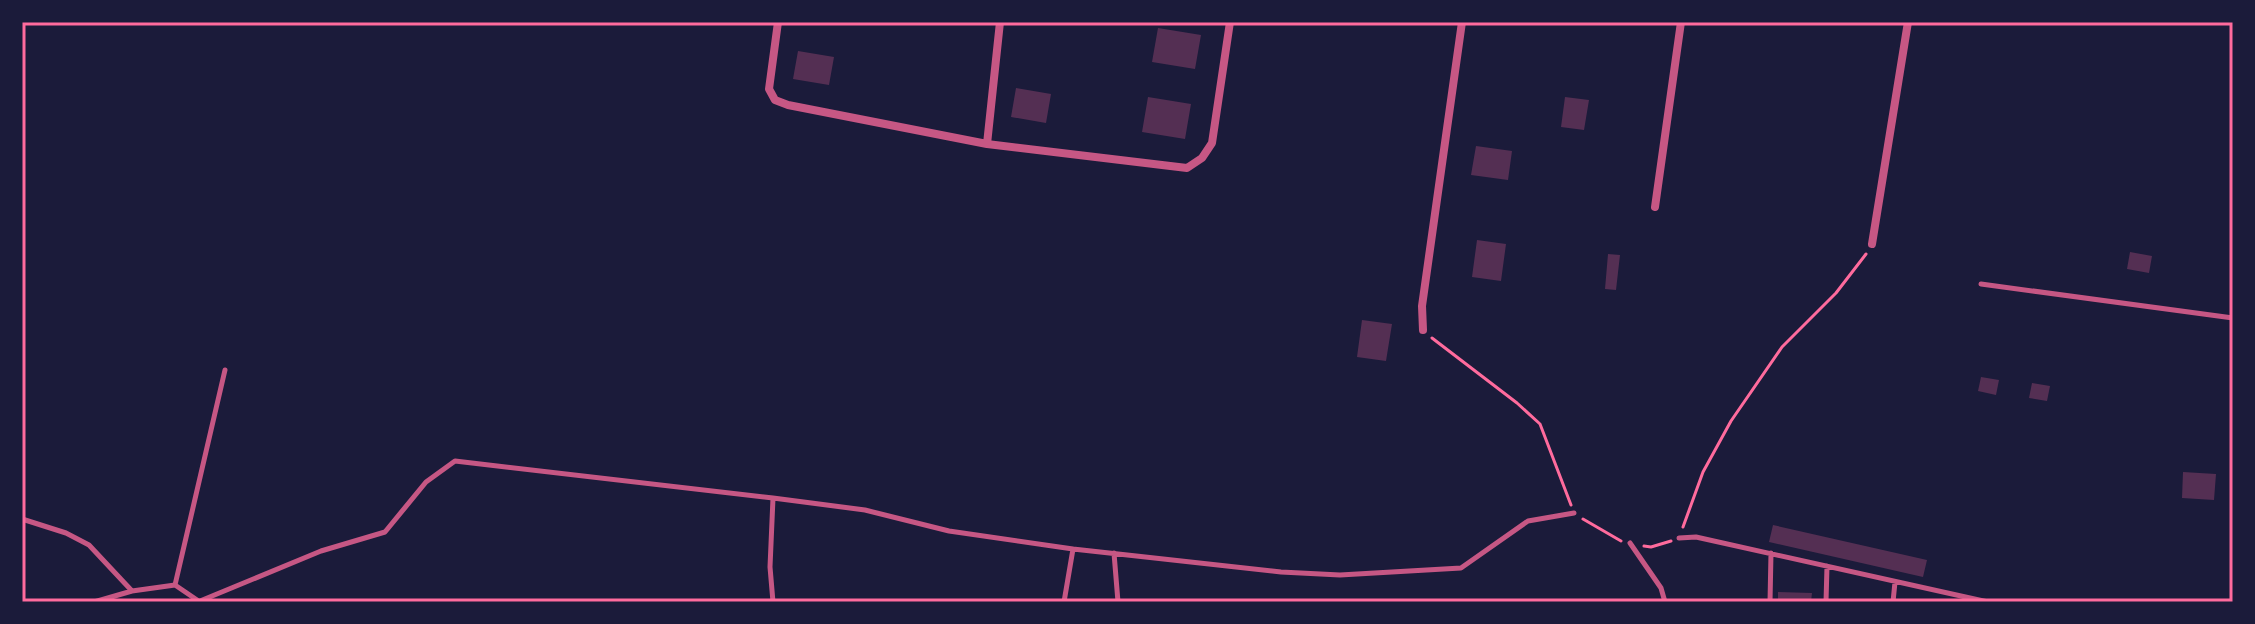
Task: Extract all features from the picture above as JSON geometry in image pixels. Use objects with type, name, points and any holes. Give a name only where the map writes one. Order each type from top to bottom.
[{"type":"street","points":[[778,22],[769,89],[775,100],[788,105],[987,144],[1187,168],[1202,158],[1212,143],[1230,22]]},
{"type":"street","points":[[987,144],[1000,22]]},
{"type":"street","points":[[1423,330],[1422,306],[1462,22]]},
{"type":"street","points":[[1655,207],[1681,22]]},
{"type":"street","points":[[1872,244],[1908,22]]},
{"type":"lane","points":[[1981,284],[2233,318]]},
{"type":"lane","points":[[175,585],[225,370]]},
{"type":"lane","points":[[94,602],[132,591],[175,585],[200,602],[321,551],[385,532],[426,482],[455,461],[865,510],[949,531],[1073,549],[1281,572],[1326,574],[1461,568],[1528,521],[1574,513]]},
{"type":"lane","points":[[773,498],[770,567],[773,602]]},
{"type":"lane","points":[[22,519],[66,533],[89,545],[132,591]]},
{"type":"lane","points":[[1679,538],[1696,537],[1988,602]]},
{"type":"lane","points":[[1630,543],[1661,588],[1665,602]]},
{"type":"lane","points":[[1064,602],[1073,549]]},
{"type":"lane","points":[[1114,553],[1118,602]]},
{"type":"lane","points":[[1770,602],[1771,553]]},
{"type":"lane","points":[[1826,602],[1827,566]]},
{"type":"lane","points":[[1893,602],[1895,582]]},
{"type":"lane","points":[[1953,602],[1954,593]]},
{"type":"path","points":[[1423,330],[1540,424],[1574,513],[1620,541],[1651,547],[1679,538],[1703,472],[1731,421],[1782,347],[1836,293],[1872,244]]},
{"type":"building","points":[[1158,28],[1201,35],[1195,69],[1152,62]]},
{"type":"building","points":[[798,51],[834,57],[829,85],[793,79]]},
{"type":"building","points":[[1016,88],[1051,94],[1046,123],[1011,117]]},
{"type":"building","points":[[1148,97],[1191,104],[1185,139],[1142,132]]},
{"type":"building","points":[[1565,97],[1589,100],[1584,130],[1561,127]]},
{"type":"building","points":[[1476,146],[1512,151],[1508,180],[1471,175]]},
{"type":"building","points":[[1477,240],[1506,244],[1501,281],[1472,277]]},
{"type":"building","points":[[2130,252],[2152,256],[2149,273],[2127,269]]},
{"type":"building","points":[[1608,254],[1620,255],[1616,290],[1605,289]]},
{"type":"building","points":[[1362,320],[1392,324],[1386,361],[1357,357]]},
{"type":"building","points":[[1981,377],[1999,380],[1996,395],[1978,391]]},
{"type":"building","points":[[2032,383],[2050,386],[2047,401],[2029,398]]},
{"type":"building","points":[[2183,472],[2216,474],[2214,500],[2182,498]]},
{"type":"building","points":[[1773,525],[1927,560],[1923,577],[1769,542]]},
{"type":"building","points":[[1778,592],[1812,593],[1811,602],[1778,602]]}]
